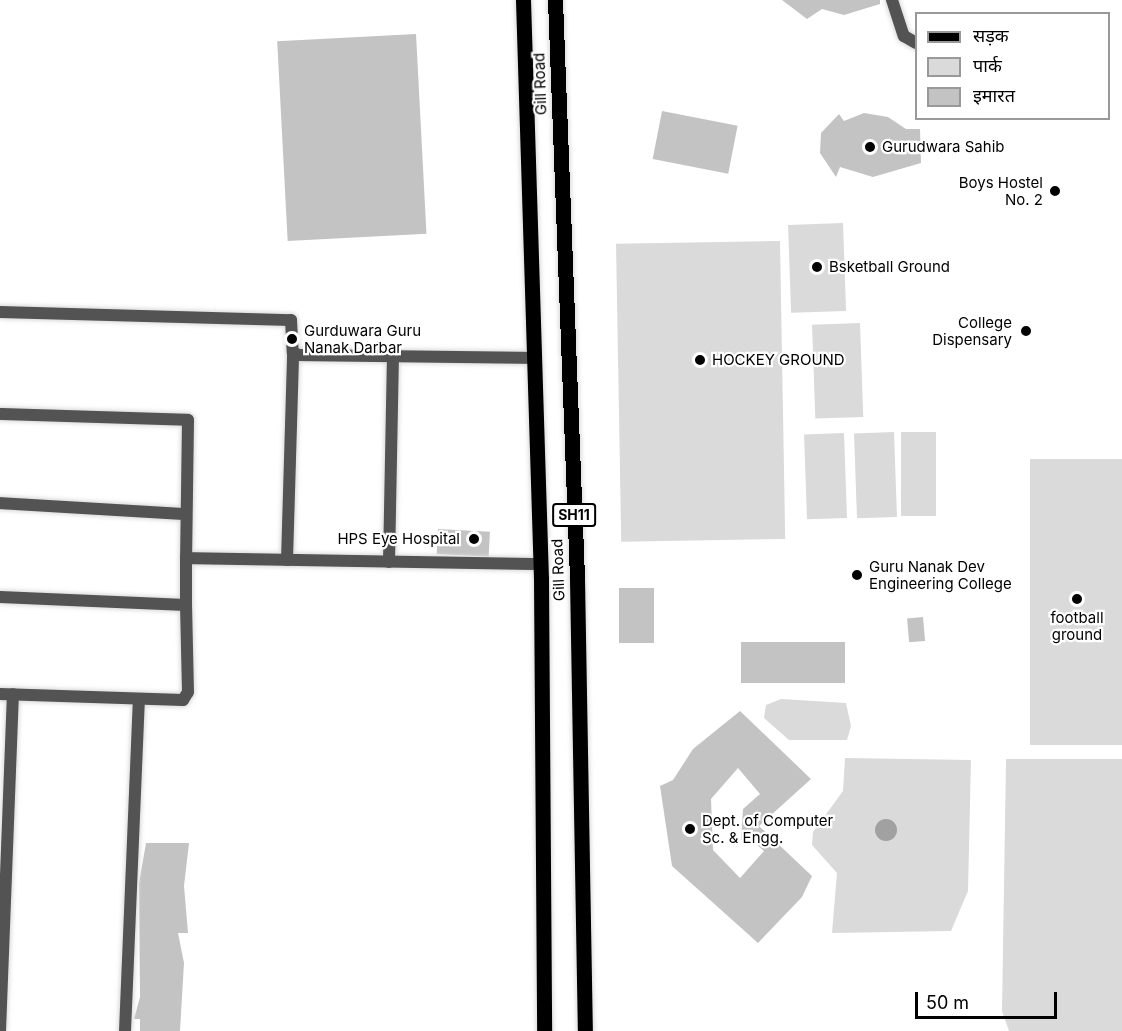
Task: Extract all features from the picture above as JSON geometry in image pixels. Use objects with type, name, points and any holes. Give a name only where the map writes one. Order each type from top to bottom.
[{"type":"main road","name":"Gill Road","points":[[523,0],[541,564],[544,1031]]},
{"type":"main road","name":"Gill Road","points":[[555,0],[577,579],[585,1031]]},
{"type":"street","points":[[892,0],[904,36],[915,42]]},
{"type":"street","points":[[0,312],[291,320],[293,353],[287,560]]},
{"type":"street","points":[[293,353],[534,358]]},
{"type":"street","points":[[389,562],[393,356]]},
{"type":"street","points":[[0,414],[188,420],[187,698],[139,699],[7,694],[0,1031]]},
{"type":"street","points":[[0,503],[186,514]]},
{"type":"street","points":[[186,558],[541,564]]},
{"type":"street","points":[[0,597],[186,605]]},
{"type":"street","points":[[125,1031],[139,699]]},
{"type":"green space","name":"Bsketball Ground","points":[[843,223],[846,311],[791,313],[788,225]]},
{"type":"green space","name":"HOCKEY GROUND","points":[[780,241],[785,539],[621,542],[616,244]]},
{"type":"green space","points":[[860,323],[863,417],[815,419],[812,325]]},
{"type":"green space","points":[[894,432],[897,517],[857,518],[854,433]]},
{"type":"green space","points":[[901,432],[936,432],[936,516],[901,516]]},
{"type":"green space","points":[[844,433],[847,518],[807,519],[804,434]]},
{"type":"green space","name":"football ground","points":[[1030,459],[1122,459],[1122,745],[1030,745]]},
{"type":"green space","points":[[781,699],[846,703],[851,726],[847,740],[789,740],[764,718],[766,705]]},
{"type":"green space","points":[[845,758],[971,760],[968,891],[951,931],[832,933],[837,873],[812,845],[813,832],[843,791]]},
{"type":"green space","points":[[1006,759],[1122,759],[1122,1031],[1009,1031],[1002,1011]]},
{"type":"shaded area","points":[[886,819],[894,822],[897,830],[894,838],[886,841],[878,838],[875,830],[878,822]]},
{"type":"building","points":[[782,0],[880,0],[880,4],[844,15],[822,9],[807,19]]},
{"type":"building","points":[[416,34],[426,234],[288,241],[277,41]]},
{"type":"building","points":[[662,111],[738,126],[728,174],[653,159]]},
{"type":"building","points":[[864,113],[888,117],[906,129],[920,129],[921,163],[873,177],[840,167],[836,177],[820,153],[821,133],[839,114],[844,121]]},
{"type":"building","points":[[438,529],[490,532],[489,557],[437,554]]},
{"type":"building","points":[[619,588],[654,588],[654,643],[619,643]]},
{"type":"building","points":[[923,617],[925,641],[909,642],[907,618]]},
{"type":"building","points":[[741,642],[845,642],[845,683],[741,683]]},
{"type":"building","name":"Dept. of Computer Sc. & Engg.","points":[[740,711],[811,779],[759,826],[812,876],[802,897],[758,943],[672,866],[660,786],[673,780],[693,749]],"holes":[[[738,768],[760,794],[743,809],[741,840],[747,836],[764,851],[740,878],[713,850],[711,799]]]},
{"type":"building","points":[[146,843],[189,843],[184,886],[188,933],[178,933],[184,963],[180,1031],[140,1031],[140,1019],[134,1019],[140,997],[139,883]]},
{"type":"place","name":"Gurudwara Sahib","points":[[870,147]]},
{"type":"place","name":"Boys Hostel No. 2","points":[[1055,191]]},
{"type":"place","name":"Bsketball Ground","points":[[817,267]]},
{"type":"place","name":"College Dispensary","points":[[1026,331]]},
{"type":"place","name":"Gurduwara Guru Nanak Darbar","points":[[292,339]]},
{"type":"place","name":"HOCKEY GROUND","points":[[700,360]]},
{"type":"place","name":"HPS Eye Hospital","points":[[474,539]]},
{"type":"place","name":"Guru Nanak Dev Engineering College","points":[[857,575]]},
{"type":"place","name":"football ground","points":[[1077,599]]},
{"type":"place","name":"Dept. of Computer Sc. & Engg.","points":[[690,829]]}]
